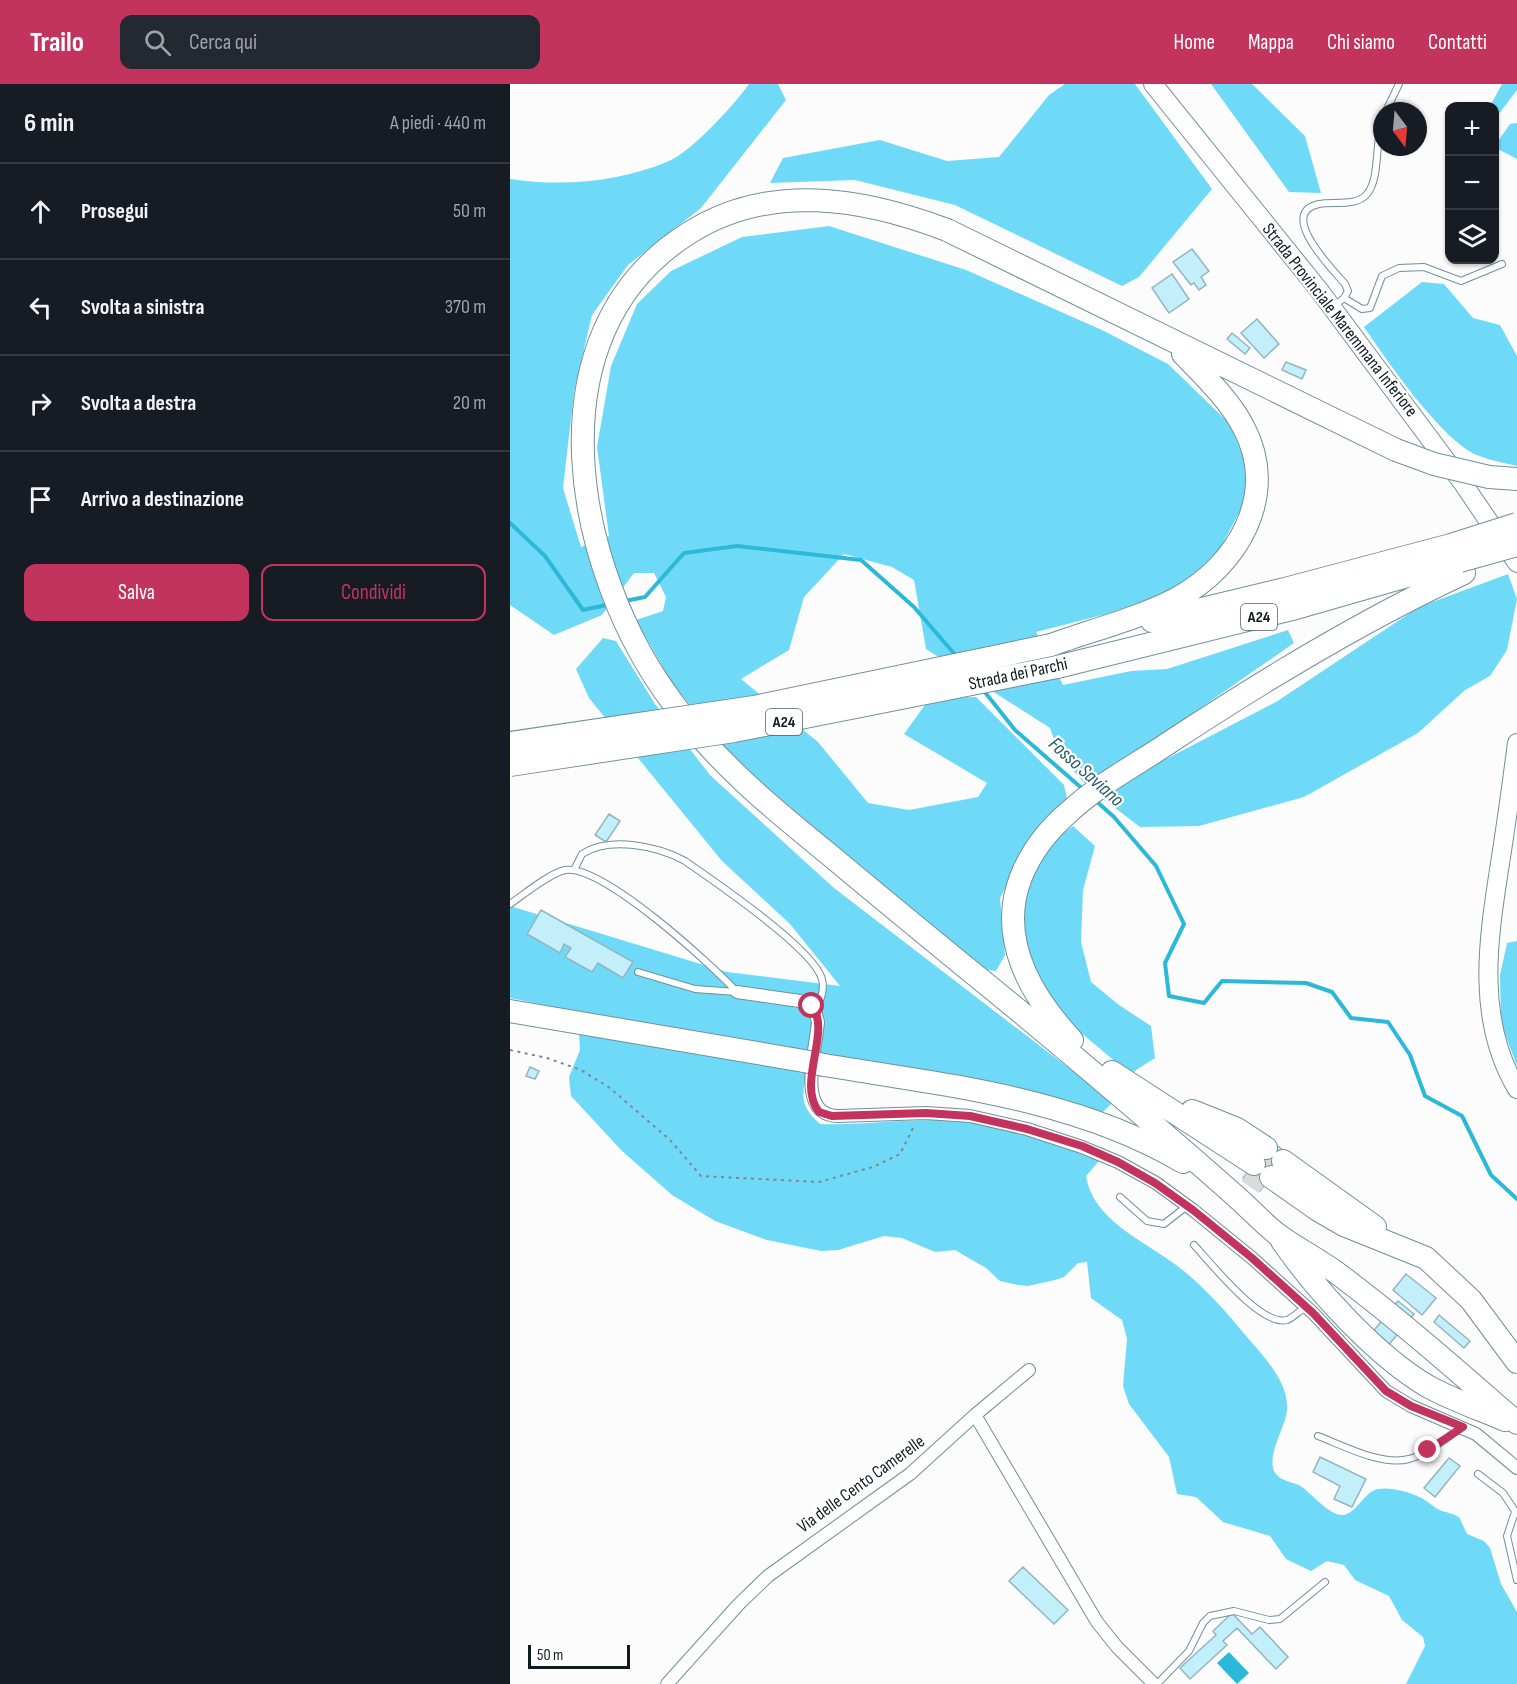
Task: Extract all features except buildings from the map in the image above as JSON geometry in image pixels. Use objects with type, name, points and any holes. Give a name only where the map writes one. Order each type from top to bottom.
[{"type":"highway","points":[[1517,479],[1490,477],[1434,464],[1396,450],[1171,342],[969,240],[903,214],[859,204],[814,200],[771,202],[736,211],[693,230],[662,252],[626,291],[603,329],[589,378],[584,430],[586,480],[595,540],[610,591],[636,648],[677,709],[749,788],[1077,1058],[1276,1233],[1332,1270],[1395,1318],[1517,1424]]},
{"type":"highway","points":[[1051,645],[1151,610],[1193,589],[1224,561],[1249,523],[1256,500],[1258,476],[1248,437],[1224,397],[1171,342]]},
{"type":"highway","name":"Strada dei Parchi","points":[[510,765],[734,731],[1057,666],[1296,608],[1458,559],[1517,524]]},
{"type":"highway","name":"Strada dei Parchi","points":[[510,743],[754,707],[1051,645],[1286,589],[1517,547]]},
{"type":"highway","points":[[1265,1166],[1222,1122],[1148,1097],[1073,1040],[1045,1008],[1024,973],[1013,927],[1015,897],[1027,866],[1049,832],[1078,804],[1142,760],[1326,644],[1393,607],[1458,559]]},
{"type":"highway","points":[[510,1011],[1001,1096],[1077,1116],[1129,1136],[1173,1156],[1239,1199]]},
{"type":"highway","points":[[1077,1058],[1171,1109],[1265,1166],[1320,1190],[1406,1249],[1426,1258],[1471,1300],[1517,1362]]},
{"type":"highway","points":[[1276,1233],[1322,1292],[1404,1369],[1430,1387],[1517,1424]]},
{"type":"main road","name":"Strada Provinciale Maremmana Inferiore","points":[[1153,84],[1338,303],[1517,563]]},
{"type":"main road","points":[[1517,743],[1511,830],[1491,927],[1489,1002],[1494,1036],[1517,1089]]},
{"type":"street","points":[[737,992],[800,1001],[815,1011],[818,1022],[812,1094],[819,1112],[839,1116],[949,1113],[977,1117],[1012,1124],[1082,1146],[1137,1173],[1187,1206],[1307,1307],[1386,1391],[1411,1406],[1463,1427],[1490,1444],[1517,1468]]},
{"type":"street","name":"Via delle Cento Camerelle","points":[[667,1684],[738,1605],[768,1576],[803,1548],[901,1481],[1029,1370]]},
{"type":"street","points":[[975,1415],[1097,1622],[1117,1647],[1155,1684]]},
{"type":"lane","points":[[1390,102],[1399,84]]},
{"type":"lane","points":[[1377,156],[1372,185],[1367,194],[1346,202],[1316,204],[1306,213],[1304,222],[1309,241],[1345,284],[1348,291],[1338,303],[1362,309],[1370,308],[1382,276],[1399,268],[1424,267],[1461,281],[1502,264]]},
{"type":"lane","points":[[574,870],[582,854],[610,846],[649,848],[685,861],[778,930],[817,968],[822,980],[822,994],[815,1011]]},
{"type":"lane","points":[[510,904],[559,872],[574,870],[603,883],[637,904],[676,935],[737,992]]},
{"type":"lane","points":[[638,972],[695,989],[737,992]]},
{"type":"lane","points":[[1120,1197],[1147,1221],[1164,1224],[1187,1206]]},
{"type":"lane","points":[[1194,1245],[1256,1308],[1275,1320],[1288,1319],[1307,1307]]},
{"type":"lane","points":[[1318,1436],[1359,1451],[1400,1460],[1419,1455],[1463,1427]]},
{"type":"lane","points":[[1478,1474],[1503,1493],[1516,1513],[1506,1536],[1517,1580]]},
{"type":"lane","points":[[1155,1684],[1189,1651],[1203,1623],[1210,1616],[1234,1611],[1269,1620],[1280,1619],[1325,1582]]},
{"type":"path","points":[[510,1050],[548,1058],[580,1070],[610,1088],[670,1140],[701,1176],[819,1182],[873,1167],[900,1154],[919,1113]]},
{"type":"shaded area","points":[[749,84],[778,84],[786,100],[701,208],[628,265],[592,315],[574,392],[563,488],[581,547],[609,536],[597,447],[611,366],[637,304],[671,271],[742,237],[829,226],[966,270],[1102,330],[1168,364],[1229,423],[1245,460],[1249,483],[1240,511],[1215,558],[1161,600],[1036,632],[1063,685],[1131,671],[1167,669],[1288,630],[1294,643],[1133,755],[1143,771],[1276,702],[1419,607],[1508,574],[1517,599],[1507,650],[1490,676],[1465,690],[1418,733],[1304,797],[1199,826],[1140,827],[1089,788],[1060,756],[1050,728],[926,649],[914,580],[892,567],[844,554],[804,597],[789,650],[741,679],[818,742],[868,803],[909,810],[978,797],[987,783],[904,734],[930,698],[976,697],[1064,785],[1067,798],[1024,853],[1000,898],[1005,955],[996,971],[981,969],[731,756],[671,681],[636,620],[663,611],[666,597],[654,573],[634,573],[602,615],[554,635],[510,605],[510,179],[550,183],[591,181],[631,174],[669,161],[700,138]]},
{"type":"shaded area","points":[[1065,84],[1135,84],[1212,189],[1139,277],[1122,286],[955,205],[855,180],[770,183],[783,158],[880,140],[947,161],[999,157],[1049,95]]},
{"type":"shaded area","points":[[1211,84],[1252,84],[1305,136],[1321,193],[1289,192]]},
{"type":"shaded area","points":[[1502,84],[1517,84],[1517,90],[1499,114],[1499,102],[1492,102]]},
{"type":"shaded area","points":[[1517,123],[1517,159],[1499,150],[1499,140],[1510,124]]},
{"type":"shaded area","points":[[1422,282],[1444,284],[1473,318],[1500,325],[1517,356],[1517,466],[1477,455],[1463,447],[1447,433],[1415,397],[1364,327]]},
{"type":"shaded area","points":[[603,638],[616,641],[655,704],[710,775],[834,888],[1113,1102],[1098,1117],[510,998],[510,906],[727,972],[840,986],[790,924],[722,861],[589,698],[576,669]]},
{"type":"shaded area","points":[[1073,826],[1095,846],[1083,890],[1081,942],[1091,982],[1119,1005],[1151,1026],[1155,1058],[1130,1074],[1061,1016],[1035,981],[1024,945],[1021,896],[1053,840]]},
{"type":"shaded area","points":[[1517,941],[1517,1066],[1501,1023],[1500,975],[1507,943]]},
{"type":"shaded area","points":[[579,1033],[806,1072],[804,1101],[813,1118],[820,1124],[918,1120],[976,1123],[1023,1133],[1099,1161],[1086,1176],[1091,1193],[1100,1207],[1126,1231],[1185,1272],[1202,1287],[1233,1320],[1276,1373],[1287,1405],[1286,1416],[1273,1455],[1272,1464],[1278,1476],[1302,1487],[1327,1509],[1343,1515],[1355,1508],[1375,1490],[1388,1488],[1408,1493],[1422,1498],[1439,1510],[1459,1517],[1467,1534],[1484,1541],[1490,1548],[1501,1584],[1517,1612],[1517,1684],[1406,1684],[1425,1646],[1423,1637],[1402,1620],[1389,1596],[1355,1580],[1344,1565],[1327,1561],[1311,1571],[1286,1559],[1270,1536],[1223,1522],[1196,1497],[1177,1494],[1169,1457],[1129,1404],[1123,1386],[1127,1339],[1122,1320],[1091,1298],[1087,1262],[1078,1263],[1064,1277],[1055,1280],[1028,1286],[1018,1285],[1000,1281],[986,1268],[955,1250],[935,1252],[902,1238],[884,1236],[838,1250],[821,1251],[767,1240],[715,1221],[672,1195],[622,1151],[571,1096],[569,1077],[580,1050]]},
{"type":"shaded area","points":[[1229,1652],[1249,1673],[1237,1684],[1217,1663]]},
{"type":"waterway","name":"Fosso Saviano","points":[[510,523],[545,556],[583,610],[611,604]]},
{"type":"waterway","name":"Fosso Saviano","points":[[625,601],[645,597],[684,553],[737,546],[861,560],[914,607],[957,657]]},
{"type":"waterway","name":"Fosso Saviano","points":[[984,691],[1015,730],[1085,791]]},
{"type":"waterway","name":"Fosso Saviano","points":[[1095,800],[1114,817],[1156,866],[1184,924],[1165,963],[1169,996],[1204,1003],[1222,981],[1306,983],[1332,992],[1351,1018],[1388,1022],[1410,1055],[1425,1096],[1462,1116],[1491,1175],[1517,1199]]},
{"type":"tunnel","points":[[1260,1156],[1277,1169]]},
{"type":"tunnel","points":[[1248,1172],[1265,1184]]},
{"type":"route","points":[[812,1006],[818,1022],[812,1094],[819,1112],[832,1116],[926,1113],[970,1116],[1012,1124],[1082,1146],[1118,1162],[1155,1183],[1193,1210],[1211,1227],[1252,1258],[1313,1313],[1386,1391],[1400,1401],[1463,1427],[1428,1450]]}]
